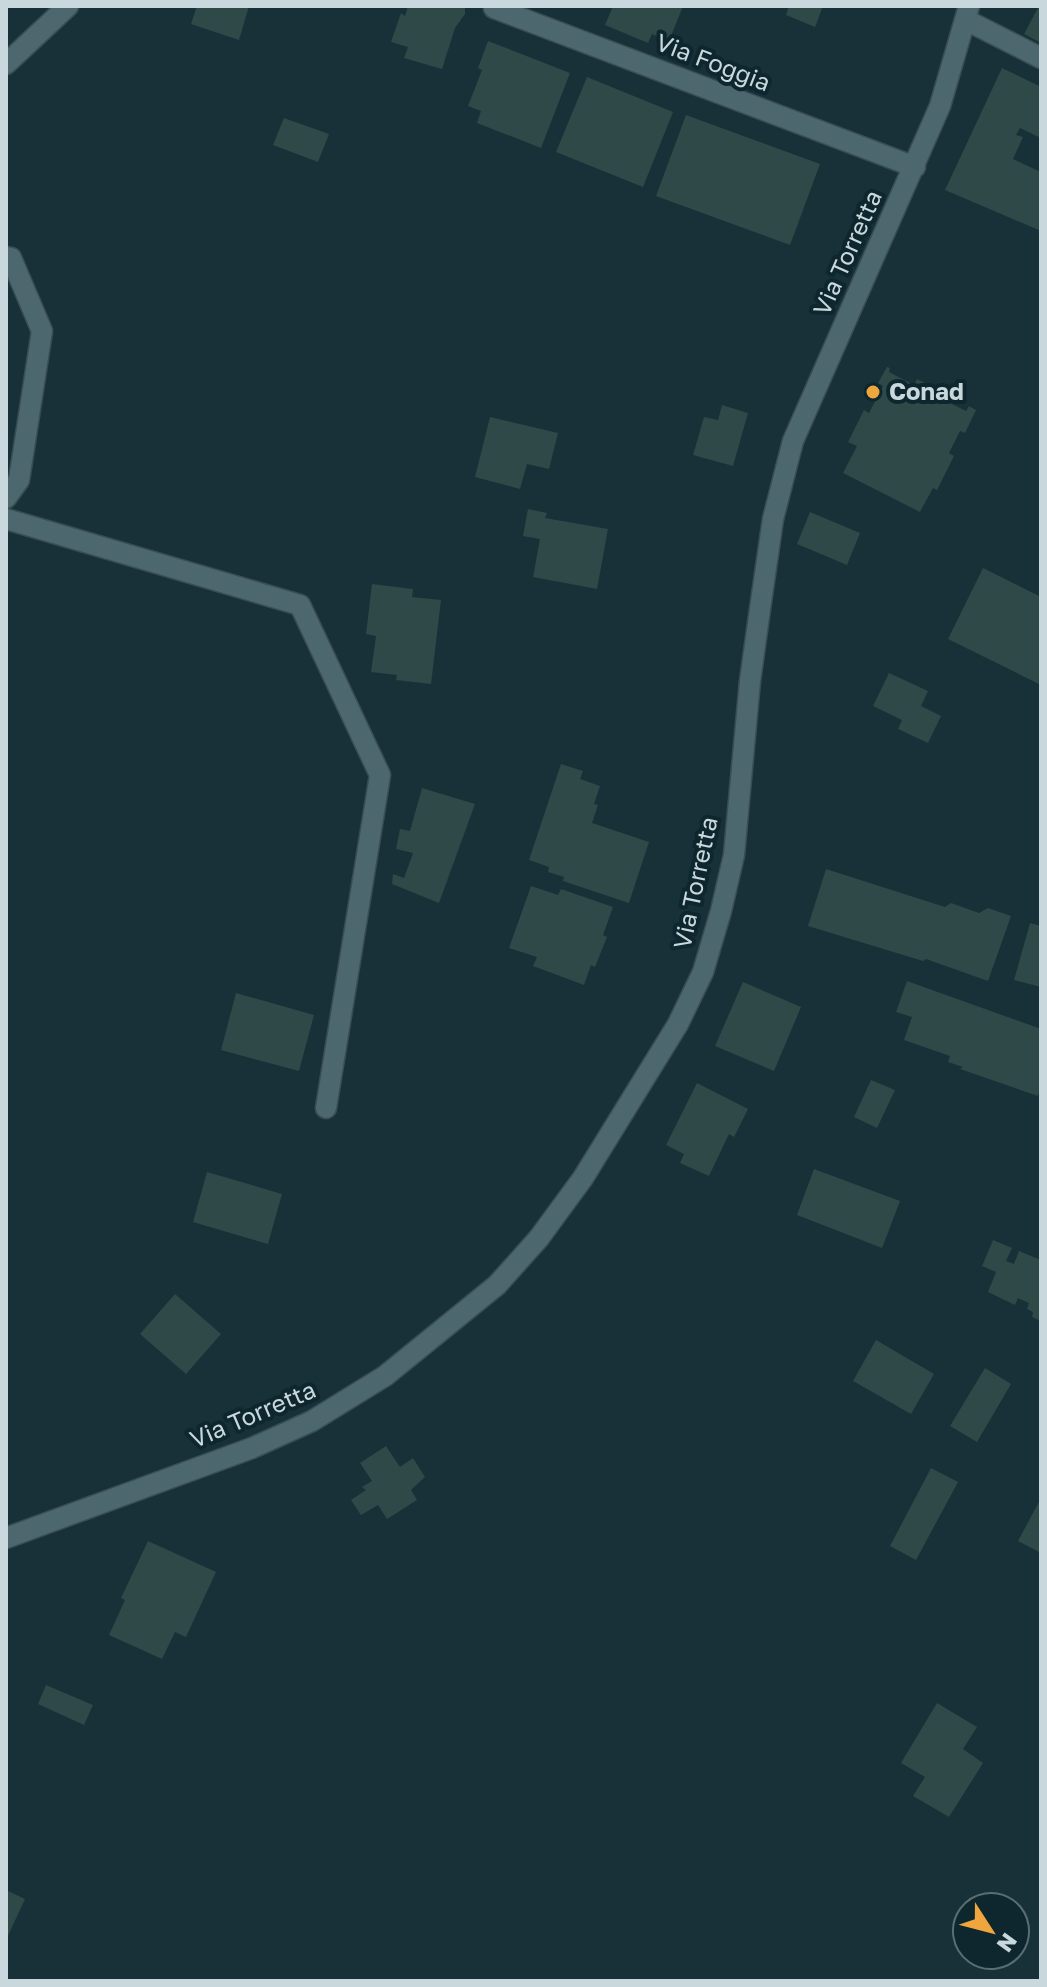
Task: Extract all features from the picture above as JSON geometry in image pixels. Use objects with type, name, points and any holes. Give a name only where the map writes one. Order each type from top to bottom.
[{"type":"street","points":[[6,64],[68,6]]},
{"type":"street","name":"Via Foggia","points":[[494,8],[915,167]]},
{"type":"street","points":[[968,13],[1041,58]]},
{"type":"street","name":"Via Torretta","points":[[6,1538],[252,1448],[312,1421],[385,1376],[497,1285],[539,1238],[583,1178],[678,1024],[703,972],[734,855],[756,637],[773,519],[793,441],[940,106],[968,13]]},
{"type":"street","points":[[6,257],[11,258],[42,331],[19,480],[6,498]]},
{"type":"street","points":[[6,519],[300,605],[380,775],[326,1108]]},
{"type":"building","points":[[197,6],[249,6],[239,40],[191,24]]},
{"type":"building","points":[[408,6],[465,6],[465,14],[455,28],[442,69],[404,58],[408,47],[391,42],[401,13],[405,16]]},
{"type":"building","points":[[613,6],[683,6],[669,41],[652,34],[648,43],[605,25]]},
{"type":"building","points":[[789,6],[823,6],[815,27],[786,15]]},
{"type":"building","points":[[1041,6],[1041,43],[1024,34]]},
{"type":"building","points":[[488,41],[570,73],[541,148],[477,123],[481,111],[468,106],[482,70],[478,68]]},
{"type":"building","points":[[1002,68],[1041,87],[1041,138],[1020,128],[1016,135],[1023,137],[1013,159],[1041,172],[1041,231],[945,190]]},
{"type":"building","points":[[587,77],[673,112],[643,187],[556,152]]},
{"type":"building","points":[[686,115],[820,164],[790,245],[656,196]]},
{"type":"building","points":[[284,118],[329,134],[318,162],[273,145]]},
{"type":"building","points":[[887,367],[890,368],[889,372],[914,385],[917,379],[945,393],[942,399],[966,411],[969,406],[976,410],[965,433],[960,431],[949,453],[954,456],[937,490],[933,488],[920,512],[843,473],[857,446],[848,442],[864,410],[869,413],[883,386],[878,383]]},
{"type":"building","points":[[722,405],[748,413],[733,466],[693,455],[704,417],[718,420]]},
{"type":"building","points":[[490,417],[558,433],[549,469],[527,464],[520,489],[475,477]]},
{"type":"building","points":[[528,509],[547,513],[545,518],[608,529],[597,589],[533,577],[540,539],[523,536]]},
{"type":"building","points":[[810,512],[860,533],[847,565],[797,544]]},
{"type":"building","points":[[983,568],[1041,597],[1041,685],[948,639]]},
{"type":"building","points":[[372,584],[413,589],[412,597],[441,600],[431,684],[396,680],[397,675],[371,672],[376,636],[366,634]]},
{"type":"building","points":[[889,673],[928,691],[921,706],[941,716],[928,743],[898,729],[902,720],[873,706]]},
{"type":"building","points":[[561,764],[583,771],[580,779],[600,786],[592,823],[649,842],[629,903],[563,881],[564,877],[548,872],[549,867],[529,860]]},
{"type":"building","points":[[422,788],[475,804],[439,903],[392,884],[393,874],[404,878],[413,853],[396,849],[400,829],[410,831]]},
{"type":"building","points":[[826,869],[945,907],[951,903],[979,913],[988,908],[1011,916],[988,981],[926,959],[923,961],[808,926]]},
{"type":"building","points":[[531,886],[558,895],[561,889],[613,907],[603,935],[607,937],[584,985],[533,966],[537,957],[509,948]]},
{"type":"building","points":[[1030,923],[1041,926],[1041,987],[1014,980]]},
{"type":"building","points":[[907,981],[1041,1029],[1041,1084],[1038,1096],[960,1069],[963,1067],[948,1062],[950,1056],[904,1040],[912,1017],[896,1012]]},
{"type":"building","points":[[743,982],[801,1007],[774,1071],[715,1046]]},
{"type":"building","points":[[236,993],[314,1015],[299,1071],[221,1050]]},
{"type":"building","points":[[871,1080],[895,1090],[877,1128],[854,1117]]},
{"type":"building","points":[[697,1083],[748,1109],[734,1137],[729,1134],[709,1176],[680,1163],[684,1154],[666,1145]]},
{"type":"building","points":[[814,1169],[900,1201],[882,1248],[797,1215]]},
{"type":"building","points":[[207,1172],[282,1194],[268,1244],[193,1222]]},
{"type":"building","points":[[993,1240],[1012,1248],[1006,1261],[1014,1264],[1019,1251],[1041,1260],[1041,1321],[1032,1317],[1033,1312],[1027,1309],[1029,1303],[1018,1298],[1015,1305],[988,1292],[996,1272],[982,1266]]},
{"type":"building","points":[[175,1294],[221,1334],[186,1374],[140,1334]]},
{"type":"building","points":[[876,1340],[934,1374],[911,1414],[853,1381]]},
{"type":"building","points":[[985,1368],[1011,1384],[977,1442],[950,1426]]},
{"type":"building","points":[[386,1446],[400,1467],[413,1458],[425,1477],[411,1490],[417,1500],[387,1519],[378,1505],[361,1515],[351,1500],[366,1490],[362,1487],[372,1481],[360,1463]]},
{"type":"building","points":[[931,1468],[958,1482],[916,1560],[890,1546]]},
{"type":"building","points":[[1041,1498],[1041,1553],[1018,1541]]},
{"type":"building","points":[[148,1541],[216,1572],[186,1637],[175,1632],[162,1659],[109,1635],[125,1600],[121,1598]]},
{"type":"building","points":[[46,1685],[93,1705],[84,1725],[38,1704]]},
{"type":"building","points":[[937,1703],[977,1727],[963,1749],[983,1763],[949,1817],[913,1796],[925,1777],[901,1763]]},
{"type":"building","points":[[6,1890],[25,1899],[6,1940]]},
{"type":"place","name":"Conad","points":[[873,392]]}]
